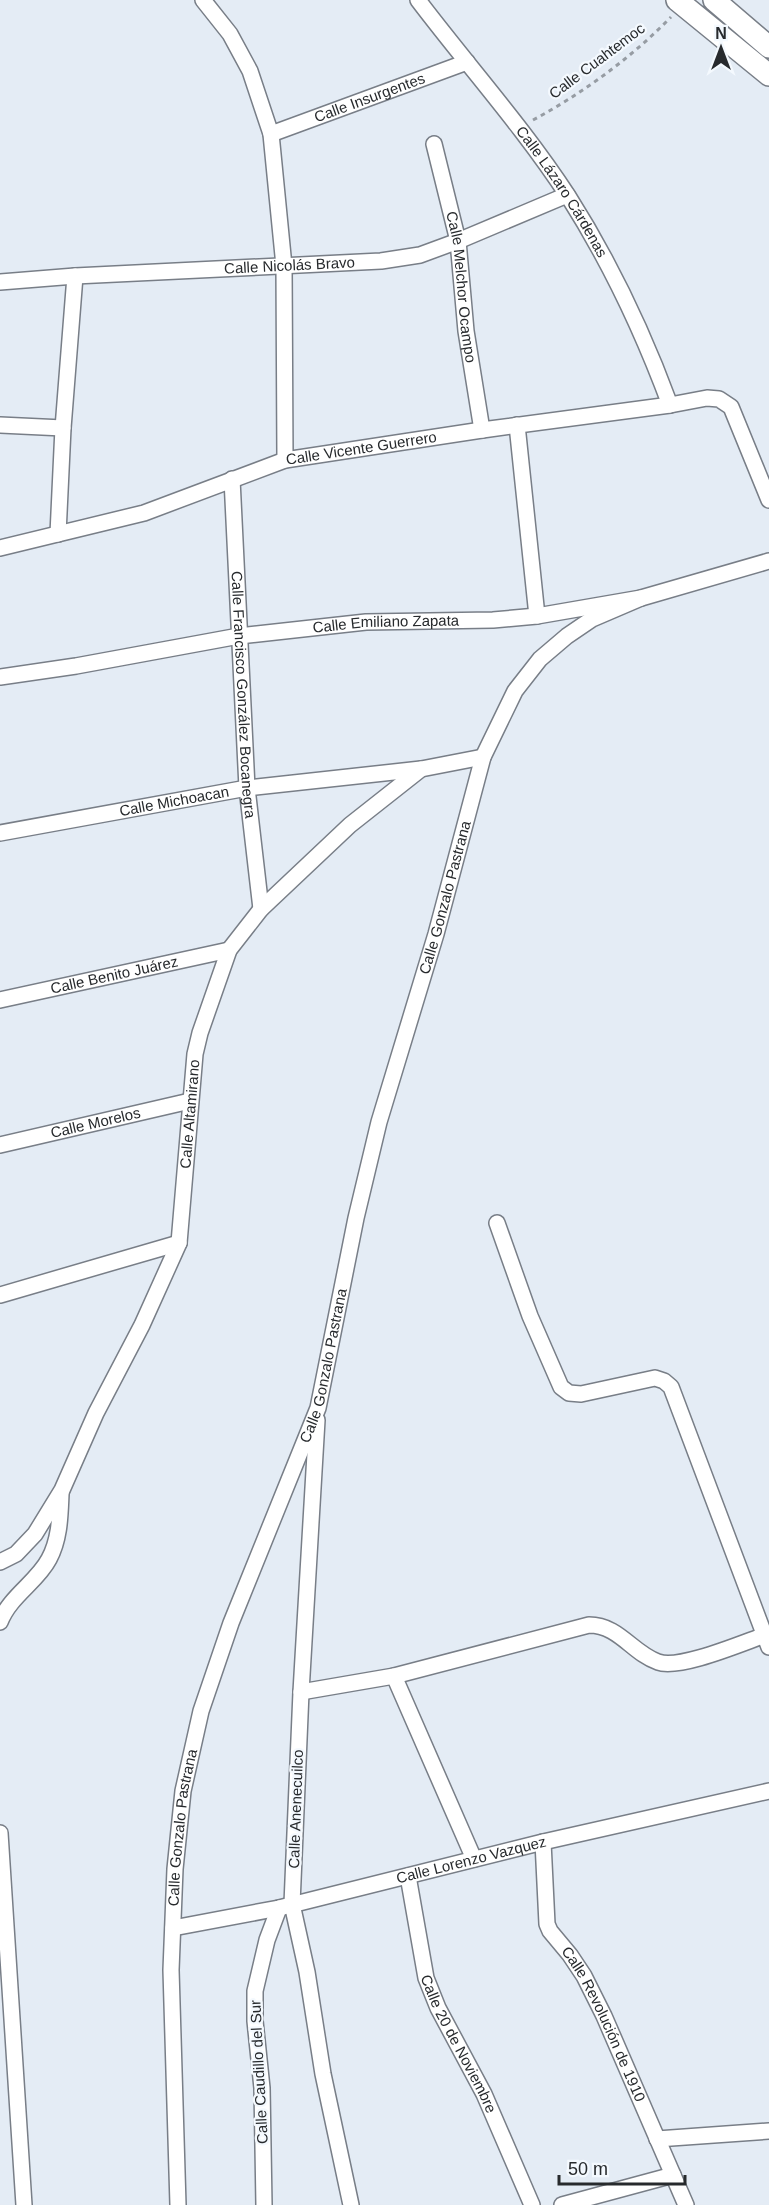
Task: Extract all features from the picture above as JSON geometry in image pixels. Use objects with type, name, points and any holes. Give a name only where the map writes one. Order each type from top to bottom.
[{"type":"main road","points":[[714,0],[769,47]]},
{"type":"main road","points":[[680,2],[769,75]]},
{"type":"street","points":[[204,0],[230,34],[250,71],[271,134],[284,266],[285,459]]},
{"type":"street","name":"Calle Lázaro Cárdenas","points":[[418,0],[567,195],[633,313],[652,355],[670,405]]},
{"type":"street","name":"Calle Insurgentes","points":[[271,134],[467,62]]},
{"type":"street","name":"Calle Melchor Ocampo","points":[[434,144],[458,241],[466,331],[482,430]]},
{"type":"street","name":"Calle Nicolás Bravo","points":[[0,282],[75,276],[381,261],[420,255],[567,195]]},
{"type":"street","points":[[58,534],[63,428],[75,276]]},
{"type":"street","name":"Calle Vicente Guerrero","points":[[0,548],[144,513],[285,459],[707,398],[719,399],[731,407],[769,500]]},
{"type":"street","points":[[0,425],[63,428]]},
{"type":"street","points":[[517,425],[537,616]]},
{"type":"street","name":"Calle Francisco González Bocanegra","points":[[232,479],[247,788],[261,909]]},
{"type":"street","name":"Calle Emiliano Zapata","points":[[0,676],[76,666],[239,636],[366,622],[493,620],[537,616],[641,598],[769,561]]},
{"type":"street","name":"Calle Gonzalo Pastrana","points":[[178,2205],[171,1970],[175,1869],[183,1791],[201,1711],[231,1623],[318,1408],[356,1218],[379,1122],[436,934],[483,757],[515,691],[540,659],[592,619],[641,598]]},
{"type":"street","name":"Calle Altamirano","points":[[0,1562],[16,1554],[34,1534],[62,1490],[96,1413],[141,1325],[179,1243],[195,1054],[200,1032],[229,950],[261,909],[350,825],[421,769],[483,757]]},
{"type":"street","name":"Calle Michoacan","points":[[0,833],[247,788],[421,769]]},
{"type":"street","name":"Calle Benito Juárez","points":[[0,1000],[229,950]]},
{"type":"street","name":"Calle Morelos","points":[[0,1144],[190,1101]]},
{"type":"street","points":[[301,1692],[394,1676],[590,1625],[606,1627],[650,1659],[670,1664],[767,1641],[671,1388],[664,1381],[655,1378],[581,1394],[569,1393],[561,1387],[530,1316],[497,1223]]},
{"type":"street","points":[[0,1295],[179,1243]]},
{"type":"street","name":"Calle Anenecuilco","points":[[318,1408],[286,1906],[307,1972],[323,2074],[351,2205]]},
{"type":"street","points":[[0,1622],[10,1603],[49,1560],[58,1530],[62,1490]]},
{"type":"street","points":[[394,1676],[474,1859]]},
{"type":"street","name":"Calle Lorenzo Vazquez","points":[[173,1928],[286,1906],[543,1842],[769,1791]]},
{"type":"street","points":[[0,1833],[24,2205]]},
{"type":"street","name":"Calle Revolución de 1910","points":[[543,1842],[547,1924],[584,1976],[604,2016],[686,2205]]},
{"type":"street","name":"Calle 20 de Noviembre","points":[[408,1876],[426,1978],[438,2008],[484,2094],[532,2205]]},
{"type":"street","name":"Calle Caudillo del Sur","points":[[264,2205],[262,2088],[255,2021],[255,1991],[267,1940],[286,1906]]},
{"type":"street","points":[[657,2139],[769,2131]]},
{"type":"street","points":[[562,2205],[673,2175]]},
{"type":"path","name":"Calle Cuahtemoc","points":[[518,128],[567,100],[621,61],[649,39],[680,2]]}]
